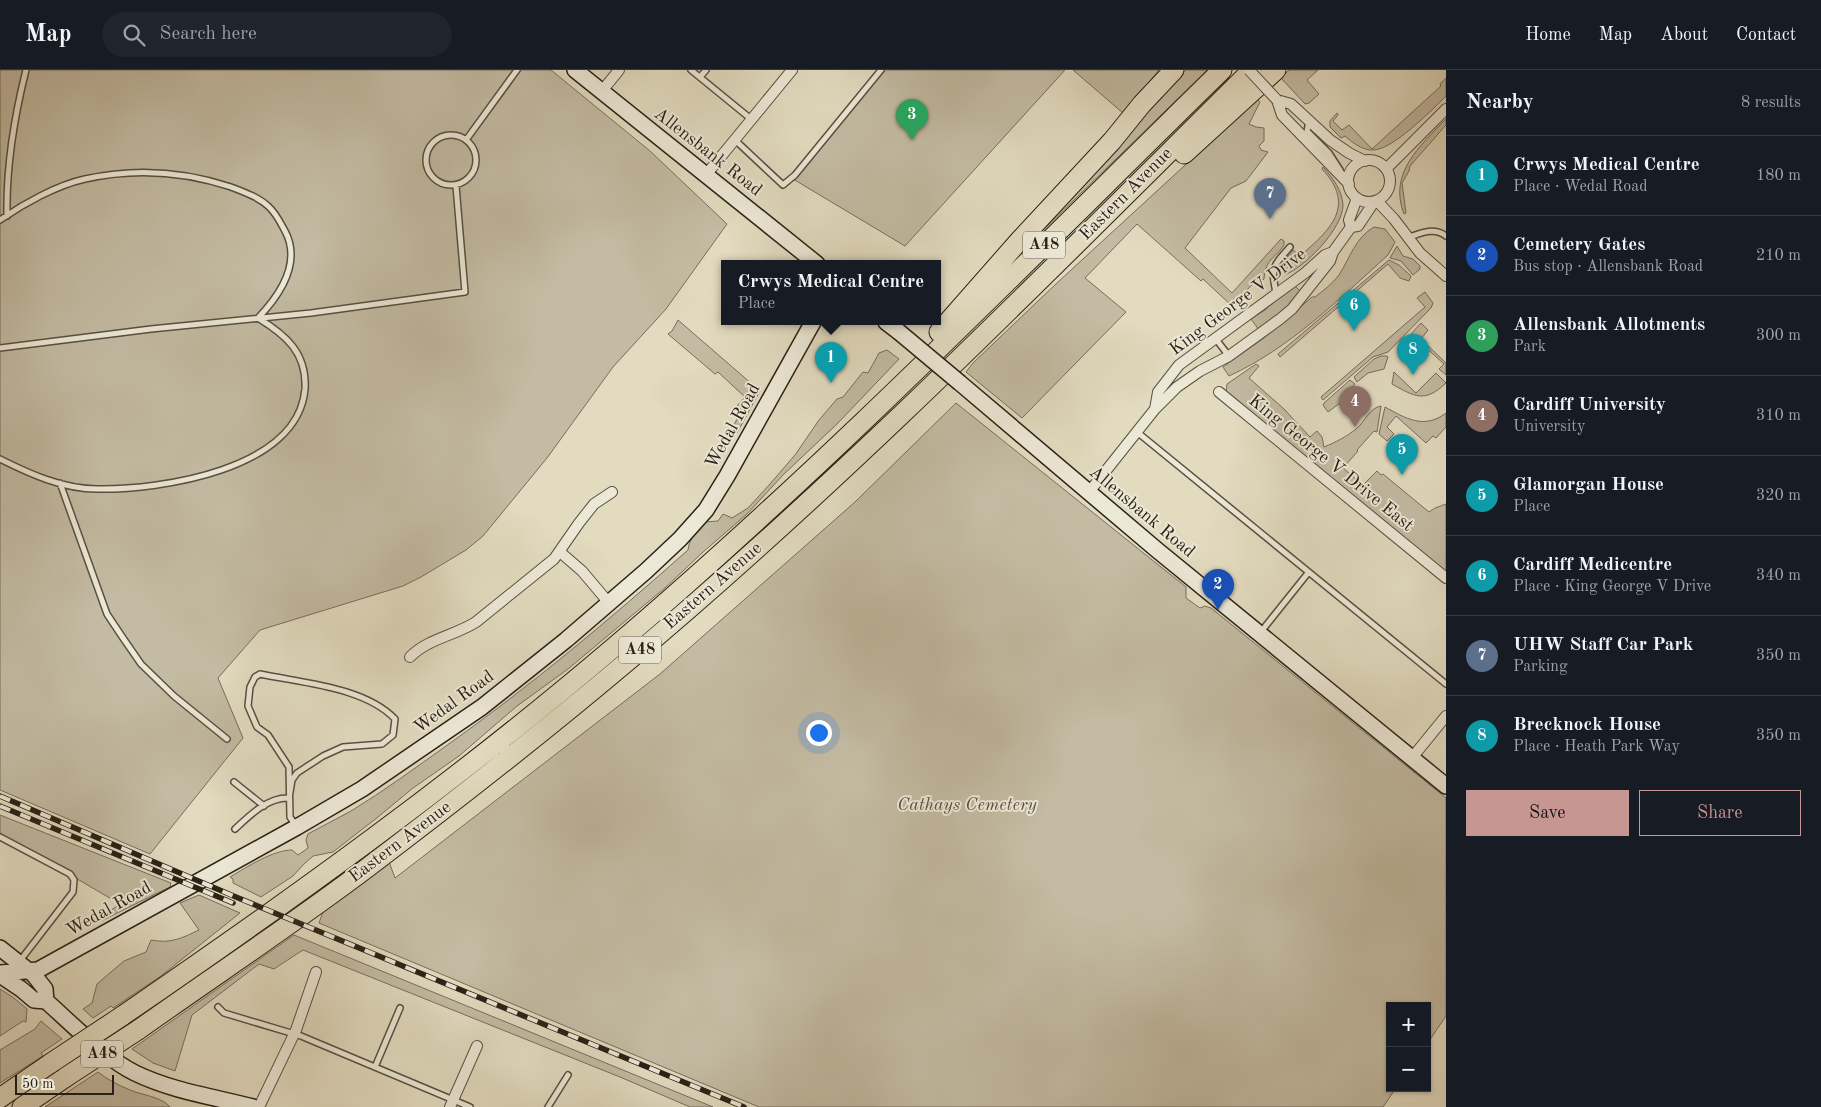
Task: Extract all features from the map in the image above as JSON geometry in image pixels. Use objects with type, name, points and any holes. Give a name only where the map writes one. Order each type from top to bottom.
[{"type":"highway","points":[[866,419],[897,377],[1112,141],[1142,104],[1174,70]]},
{"type":"highway","name":"Eastern Avenue","points":[[0,1098],[122,1016],[356,852],[478,758],[611,649],[754,524],[866,419],[1222,70]]},
{"type":"highway","name":"Eastern Avenue","points":[[22,1107],[138,1030],[365,869],[487,776],[624,664],[766,539],[891,424],[1251,70]]},
{"type":"highway","points":[[1101,219],[1138,196],[1276,70]]},
{"type":"street","name":"Allensbank Road","points":[[575,70],[812,260]]},
{"type":"street","points":[[602,92],[619,70]]},
{"type":"street","points":[[705,176],[792,70]]},
{"type":"street","points":[[1251,70],[1277,100],[1282,115],[1341,175],[1357,198],[1366,202],[1382,198],[1389,188],[1390,181],[1386,169],[1380,163],[1374,160],[1365,160],[1337,145],[1291,104],[1277,100]]},
{"type":"street","points":[[1386,169],[1446,109]]},
{"type":"street","points":[[1348,184],[1350,172],[1354,166],[1365,160]]},
{"type":"street","name":"King George V Drive","points":[[1351,227],[1348,220],[1357,198]]},
{"type":"street","points":[[1375,201],[1420,253],[1446,276]]},
{"type":"street","name":"King George V Drive","points":[[1089,492],[1155,409],[1177,387],[1200,371],[1229,356],[1258,337],[1292,309],[1330,262],[1333,252],[1351,227],[1358,226],[1375,201]]},
{"type":"street","name":"King George V Drive","points":[[1155,409],[1158,392],[1179,365],[1305,273],[1325,255],[1333,252]]},
{"type":"street","name":"Wedal Road","points":[[0,974],[24,967],[38,970],[298,827],[362,789],[482,707],[566,640],[667,552],[706,510],[811,325]]},
{"type":"street","name":"Allensbank Road","points":[[890,325],[1157,550],[1446,786]]},
{"type":"street","name":"King George V Drive East","points":[[1219,392],[1446,578]]},
{"type":"street","points":[[410,657],[418,649],[463,630],[476,622],[560,552],[578,523],[594,504],[612,492]]},
{"type":"street","points":[[560,552],[582,571],[609,603]]},
{"type":"street","points":[[1411,759],[1446,716]]},
{"type":"street","points":[[0,948],[24,967],[45,989],[46,1001]]},
{"type":"street","points":[[259,1107],[294,1035],[316,972]]},
{"type":"street","points":[[0,974],[34,1000],[46,1001],[116,1061],[136,1073],[167,1085],[253,1107]]},
{"type":"street","points":[[452,1104],[477,1046]]},
{"type":"lane","points":[[7,216],[6,187],[10,146],[26,70]]},
{"type":"lane","points":[[466,140],[517,70]]},
{"type":"lane","points":[[691,70],[751,119]]},
{"type":"lane","points":[[700,77],[706,70]]},
{"type":"lane","points":[[734,139],[783,185],[795,175],[881,70]]},
{"type":"lane","points":[[1309,121],[1308,131],[1329,153],[1340,168],[1341,175]]},
{"type":"lane","points":[[453,135],[466,140],[472,145],[476,153],[476,167],[467,180],[456,186],[445,185],[432,177],[426,164],[429,148],[440,137],[453,135]]},
{"type":"lane","points":[[0,220],[17,208],[49,192],[83,179],[118,174],[155,172],[183,175],[248,193],[267,205],[276,214],[289,239],[292,254],[284,285],[271,304],[258,318]]},
{"type":"lane","points":[[0,348],[311,313],[465,292],[456,186]]},
{"type":"lane","points":[[1408,238],[1432,230],[1446,236]]},
{"type":"lane","points":[[1276,293],[1272,275],[1274,266],[1290,247]]},
{"type":"lane","points":[[0,459],[27,473],[60,484],[95,490],[146,488],[193,480],[225,469],[272,444],[288,430],[298,415],[304,402],[306,376],[298,354],[291,343],[274,328],[258,318]]},
{"type":"lane","points":[[1215,337],[1229,356]]},
{"type":"lane","points":[[1137,431],[1446,684]]},
{"type":"lane","points":[[60,484],[108,614],[118,630],[141,664],[174,696],[227,739]]},
{"type":"lane","points":[[1260,634],[1308,572]]},
{"type":"lane","points":[[289,798],[292,780],[298,773],[323,756],[343,747],[382,744],[393,735],[395,719],[385,708],[355,693],[260,674],[255,677],[250,687],[248,706],[257,727],[268,735],[289,767],[289,798],[290,817],[298,827]]},
{"type":"lane","points":[[234,782],[264,806]]},
{"type":"lane","points":[[235,828],[256,809],[280,798],[289,798]]},
{"type":"lane","points":[[0,837],[70,874],[74,880],[73,892],[24,967]]},
{"type":"lane","points":[[218,1007],[224,1013],[294,1035],[375,1067],[452,1104],[470,1107]]},
{"type":"lane","points":[[375,1067],[400,1008]]},
{"type":"lane","points":[[548,1107],[568,1076]]},
{"type":"green space","points":[[0,70],[551,70],[650,151],[727,224],[666,309],[613,367],[547,458],[483,536],[466,550],[403,586],[260,630],[218,678],[243,738],[150,854],[0,790]]},
{"type":"green space","points":[[882,70],[1065,70],[905,246],[793,179]]},
{"type":"green space","points":[[1073,70],[1159,70],[1123,113]]},
{"type":"green space","points":[[1186,70],[1207,70],[1031,242],[1027,240]]},
{"type":"green space","points":[[1289,70],[1318,70],[1307,80],[1319,94],[1309,103],[1305,104],[1281,78]]},
{"type":"green space","points":[[1446,78],[1446,96],[1405,134],[1387,146],[1374,150],[1360,147],[1345,136],[1341,138],[1330,127],[1330,121],[1337,113],[1338,115],[1333,121],[1342,130],[1349,125],[1372,149],[1441,86],[1440,84]]},
{"type":"green space","points":[[1257,99],[1260,102],[1249,124],[1264,128],[1264,141],[1259,146],[1261,150],[1268,152],[1246,181],[1231,188],[1185,248],[1232,293],[1281,239],[1284,241],[1284,245],[1269,263],[1264,279],[1256,286],[1253,284],[1231,305],[1137,224],[1085,278],[1126,312],[1022,418],[966,372],[973,363],[1058,282]]},
{"type":"green space","points":[[1446,119],[1446,125],[1410,166],[1402,183],[1406,213],[1404,214],[1400,199],[1403,173],[1417,150]]},
{"type":"green space","points":[[1323,167],[1341,194],[1343,205],[1341,214],[1337,225],[1312,256],[1293,271],[1284,275],[1280,272],[1283,262],[1293,250],[1300,256],[1321,237],[1335,217],[1338,195],[1332,182],[1322,169]]},
{"type":"green space","points":[[1374,227],[1385,229],[1395,242],[1388,255],[1313,322],[1273,352],[1229,376],[1223,367],[1264,338],[1312,297],[1315,297],[1331,284],[1339,275],[1357,243]]},
{"type":"green space","points":[[1397,246],[1403,256],[1413,259],[1420,266],[1420,269],[1413,275],[1401,261],[1390,258]]},
{"type":"green space","points":[[1389,260],[1399,265],[1411,276],[1409,281],[1400,278],[1388,264],[1280,357],[1278,354]]},
{"type":"green space","points":[[1292,286],[1295,286],[1300,291],[1287,308],[1259,330],[1251,319],[1265,310]]},
{"type":"green space","points":[[1425,292],[1433,303],[1431,308],[1388,352],[1373,357],[1323,400],[1321,397],[1425,307],[1417,298]]},
{"type":"green space","points":[[678,320],[760,391],[737,433],[730,432],[742,410],[737,406],[745,397],[718,372],[715,374],[668,334],[672,331]]},
{"type":"green space","points":[[1421,323],[1428,330],[1421,339],[1446,363],[1446,375],[1439,369],[1444,364],[1411,334]]},
{"type":"green space","points":[[887,350],[899,359],[837,424],[783,475],[747,514],[666,587],[568,669],[517,706],[459,756],[413,788],[333,852],[313,856],[293,876],[261,897],[233,883],[233,879],[230,877],[260,860],[277,853],[292,850],[298,855],[308,848],[306,840],[308,834],[375,796],[478,723],[570,651],[688,550],[696,531],[704,522],[718,521],[723,514],[732,518],[748,508],[795,455],[819,420],[837,399],[843,397],[863,372],[868,373],[879,353]]},
{"type":"green space","points":[[1381,356],[1388,357],[1384,369],[1368,373],[1357,382],[1354,377],[1374,359]]},
{"type":"green space","points":[[1256,364],[1259,366],[1249,378],[1284,409],[1310,437],[1317,431],[1322,437],[1324,447],[1352,432],[1373,409],[1381,406],[1377,432],[1374,431],[1343,468],[1363,485],[1377,471],[1381,475],[1383,474],[1429,512],[1446,504],[1446,573],[1226,393],[1227,384]]},
{"type":"green space","points":[[1394,372],[1416,393],[1436,373],[1446,383],[1426,396],[1414,395],[1392,384]]},
{"type":"green space","points":[[1350,380],[1355,384],[1340,403],[1328,412],[1323,405],[1324,403]]},
{"type":"green space","name":"Cathays Cemetery","points":[[956,403],[1186,587],[1186,598],[1200,608],[1205,606],[1211,608],[1446,798],[1446,1016],[1431,1038],[1431,1002],[1386,1002],[1386,1092],[1393,1092],[1383,1107],[759,1107],[319,923],[324,909],[348,889],[368,879],[371,873],[388,859],[395,878],[660,674],[855,502]]},
{"type":"green space","points":[[1385,407],[1407,418],[1422,421],[1430,421],[1446,413],[1446,427],[1436,438],[1433,436],[1426,443],[1396,416],[1387,427],[1394,434],[1387,441],[1379,434]]},
{"type":"green space","points":[[0,815],[171,883],[170,887],[103,920],[100,918],[120,904],[61,868],[0,837]]},
{"type":"green space","points":[[199,895],[240,913],[161,976],[113,1008],[111,1006],[93,1018],[83,1009],[92,1003],[97,984],[124,961],[146,952],[151,940],[170,941],[199,930],[180,903]]},
{"type":"green space","points":[[294,935],[713,1107],[690,1107],[303,950],[274,969],[259,964],[192,1015],[175,1071],[153,1063],[132,1049]]},
{"type":"green space","points":[[0,989],[27,1009],[26,1022],[23,1021],[0,1036]]},
{"type":"green space","points":[[41,1021],[62,1039],[41,1053],[43,1056],[0,1083],[0,1050],[35,1029]]},
{"type":"green space","points":[[98,1072],[117,1084],[157,1099],[170,1107],[45,1107]]},
{"type":"railway","points":[[0,796],[236,897],[744,1107]]},
{"type":"railway","points":[[0,806],[233,903]]},
{"type":"place","name":"Allensbank Allotments","points":[[912,140]]},
{"type":"place","name":"UHW Staff Car Park","points":[[1270,219]]},
{"type":"place","name":"Cardiff Medicentre","points":[[1354,331]]},
{"type":"place","name":"Brecknock House","points":[[1413,375]]},
{"type":"place","name":"Crwys Medical Centre","points":[[831,383]]},
{"type":"place","name":"Cardiff University","points":[[1355,427]]},
{"type":"place","name":"Glamorgan House","points":[[1402,475]]},
{"type":"place","name":"Cemetery Gates","points":[[1218,610]]}]
